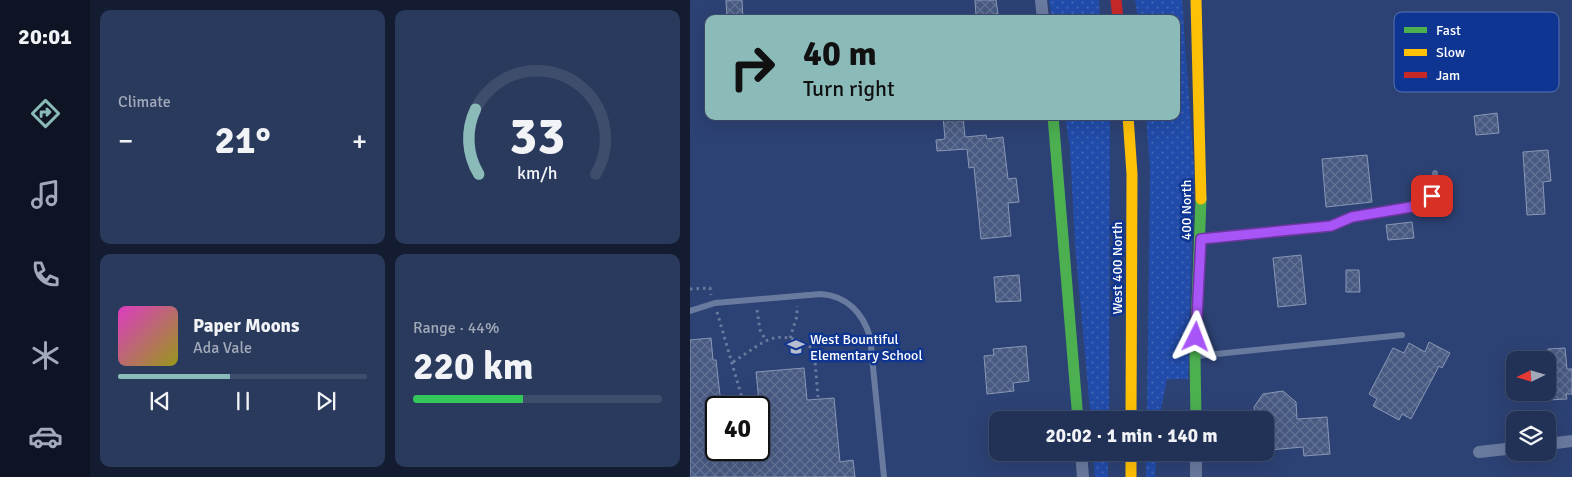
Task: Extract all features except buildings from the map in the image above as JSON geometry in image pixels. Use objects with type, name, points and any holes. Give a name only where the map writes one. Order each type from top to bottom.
[{"type":"street","points":[[1041,0],[1043,15]]},
{"type":"street","points":[[1116,0],[1118,15]]},
{"type":"street","name":"400 North","points":[[1196,0],[1201,143],[1201,239],[1195,356],[1196,411]]},
{"type":"street","points":[[1053,120],[1077,411]]},
{"type":"street","name":"West 400 North","points":[[1128,120],[1132,174],[1131,411]]},
{"type":"street","points":[[1556,443],[1572,441]]},
{"type":"street","points":[[1479,452],[1506,449]]},
{"type":"street","points":[[1082,461],[1083,477]]},
{"type":"street","points":[[1131,461],[1131,477]]},
{"type":"street","points":[[1196,461],[1196,477]]},
{"type":"lane","points":[[1201,239],[1331,226],[1352,217],[1423,205],[1432,196],[1435,173]]},
{"type":"lane","points":[[690,311],[715,303],[828,294],[844,300],[858,311],[867,326],[870,337],[884,477]]},
{"type":"lane","points":[[1195,356],[1402,335]]},
{"type":"path","points":[[690,289],[710,288],[742,396]]},
{"type":"path","points":[[790,338],[797,316],[796,296]]},
{"type":"path","points":[[755,299],[760,330],[766,341]]},
{"type":"path","points":[[733,362],[760,342],[796,338],[814,350],[818,397]]},
{"type":"shaded area","points":[[1049,0],[1099,0],[1100,15],[1051,15]]},
{"type":"shaded area","points":[[1135,0],[1182,0],[1194,169],[1188,379],[1167,379],[1161,411],[1147,411],[1150,169],[1146,120],[1180,120],[1180,15],[1137,15]]},
{"type":"shaded area","points":[[1066,120],[1110,120],[1109,411],[1090,411],[1075,245],[1070,148]]},
{"type":"shaded area","points":[[1094,461],[1108,461],[1108,477],[1095,477]]},
{"type":"shaded area","points":[[1146,461],[1156,461],[1155,477],[1146,477]]},
{"type":"traffic: fast","points":[[1053,120],[1077,411]]},
{"type":"traffic: fast","points":[[1196,411],[1195,356],[1201,199]]},
{"type":"traffic: slow","points":[[1196,0],[1201,199]]},
{"type":"traffic: slow","points":[[1128,120],[1132,174],[1131,411]]},
{"type":"traffic: slow","points":[[1131,461],[1131,477]]},
{"type":"traffic: jam","points":[[1116,0],[1118,15]]},
{"type":"place","name":"West Bountiful Elementary School","points":[[796,347]]},
{"type":"route","points":[[1196,337],[1201,239],[1331,226],[1352,217],[1423,205],[1432,196]]}]
